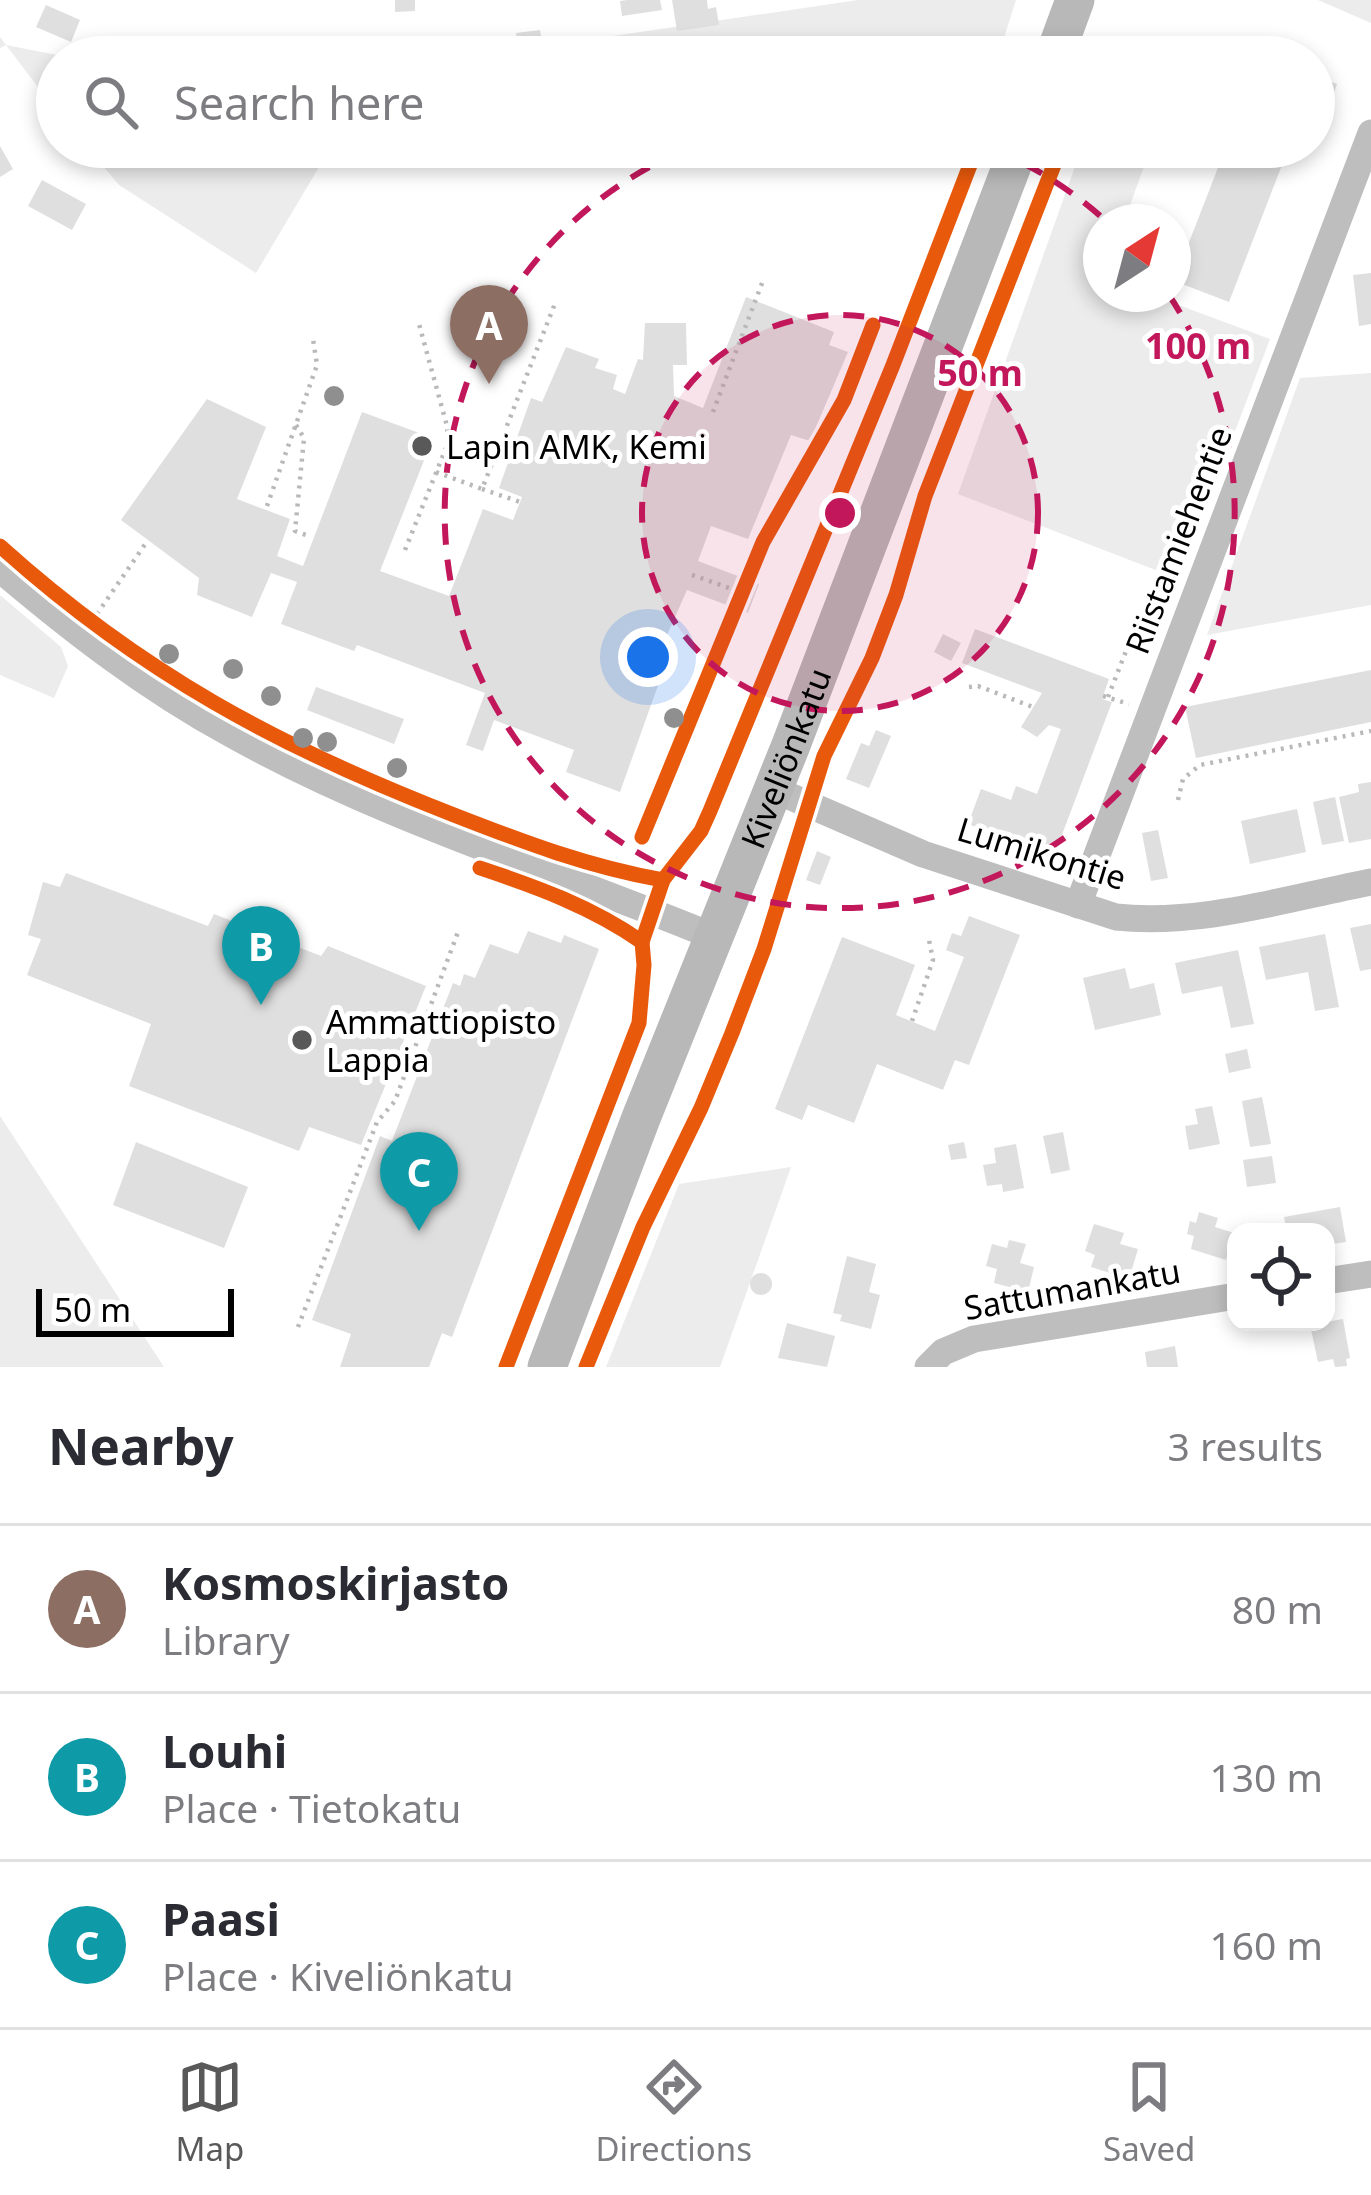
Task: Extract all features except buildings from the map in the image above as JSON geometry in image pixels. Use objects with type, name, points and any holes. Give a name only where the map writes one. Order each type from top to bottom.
[{"type":"main road","points":[[1062,36],[1075,0]]},
{"type":"main road","name":"Kiveliönkatu","points":[[547,1367],[1011,168]]},
{"type":"street","name":"Riistamiehentie","points":[[1078,905],[1371,133]]},
{"type":"street","points":[[0,569],[106,656],[231,735],[335,787],[712,936]]},
{"type":"street","name":"Lumikontie","points":[[773,789],[923,854],[1116,917],[1164,919],[1371,882]]},
{"type":"street","points":[[1335,1280],[1371,1274]]},
{"type":"street","name":"Sattumankatu","points":[[928,1367],[943,1352],[974,1339],[1227,1297]]},
{"type":"path","points":[[713,412],[764,278]]},
{"type":"path","points":[[482,489],[556,301]]},
{"type":"path","points":[[405,550],[448,443],[419,324]]},
{"type":"path","points":[[267,506],[317,365],[313,339]]},
{"type":"path","points":[[296,425],[304,438],[295,531],[306,535]]},
{"type":"path","points":[[436,472],[520,502]]},
{"type":"path","points":[[75,608],[98,626],[148,540]]},
{"type":"path","points":[[692,575],[744,594]]},
{"type":"path","points":[[1108,698],[1137,622]]},
{"type":"path","points":[[969,687],[978,686],[1033,707]]},
{"type":"path","points":[[1178,800],[1183,779],[1200,765],[1371,731]]},
{"type":"path","points":[[298,1327],[377,1123],[395,1101],[458,932]]},
{"type":"path","points":[[912,1021],[933,960],[928,935]]},
{"type":"shaded area","points":[[858,0],[1016,0],[1005,36],[614,36]]},
{"type":"shaded area","points":[[1318,0],[1371,0],[1371,23]]},
{"type":"shaded area","points":[[6,45],[36,51],[36,84]]},
{"type":"shaded area","points":[[105,168],[318,168],[256,273],[119,185]]},
{"type":"shaded area","points":[[1074,168],[1143,168],[1130,204],[1083,204],[1083,312],[1191,310],[1270,339],[1179,579],[958,494]]},
{"type":"shaded area","points":[[1371,373],[1371,605],[1207,635],[1300,378]]},
{"type":"shaded area","points":[[0,595],[61,647],[68,666],[54,698],[0,675]]},
{"type":"shaded area","points":[[0,1116],[164,1367],[0,1367]]},
{"type":"shaded area","points":[[791,1167],[720,1367],[606,1367],[679,1184]]},
{"type":"cycle path","points":[[642,942],[663,880],[701,831],[710,811],[969,168]]},
{"type":"cycle path","points":[[586,1367],[643,1227],[732,1033],[764,949],[824,756],[872,658],[925,496],[1053,168]]},
{"type":"cycle path","points":[[642,837],[763,542],[844,400],[873,325]]},
{"type":"cycle path","points":[[0,546],[159,669],[271,733],[390,789],[505,835],[583,861],[663,880]]},
{"type":"cycle path","points":[[480,868],[604,918],[642,942],[644,965],[639,1023],[506,1367]]},
{"type":"place","name":"Kosmoskirjasto","points":[[489,384]]},
{"type":"place","name":"Lapin AMK, Kemi","points":[[422,446]]},
{"type":"place","name":"Louhi","points":[[261,1005]]},
{"type":"place","name":"Ammattiopisto Lappia","points":[[302,1040]]},
{"type":"place","name":"Paasi","points":[[419,1231]]}]
